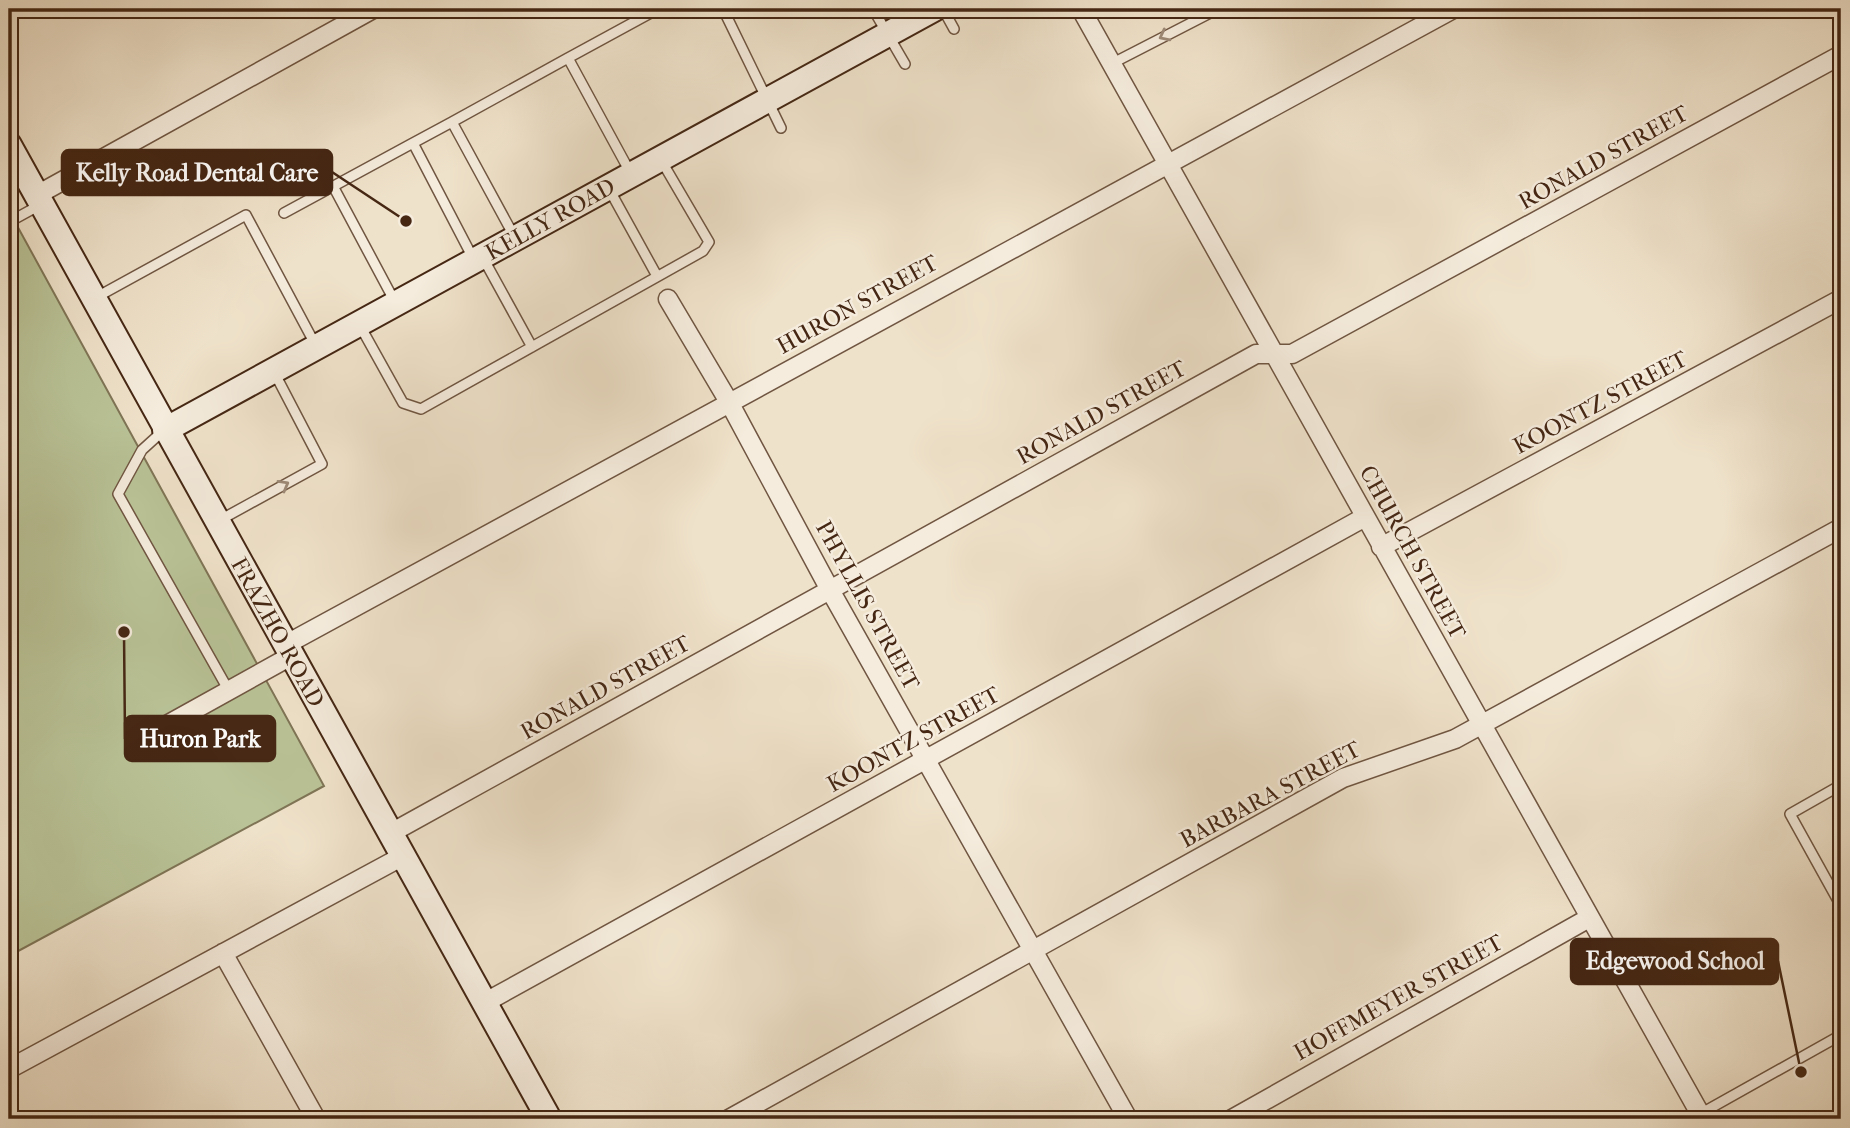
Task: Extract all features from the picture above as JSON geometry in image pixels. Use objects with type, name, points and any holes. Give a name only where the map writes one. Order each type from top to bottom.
[{"type":"street","points":[[39,200],[373,9]]},
{"type":"street","name":"KELLY ROAD","points":[[165,430],[765,99],[934,9]]},
{"type":"street","name":"CHURCH STREET","points":[[1081,9],[1701,1117]]},
{"type":"street","name":"HURON STREET","points":[[156,731],[229,691],[288,651],[729,402],[1453,9]]},
{"type":"street","name":"RONALD STREET","points":[[391,833],[1256,354],[1292,354],[1841,55]]},
{"type":"street","name":"FRAZHO ROAD","points":[[9,145],[549,1119]]},
{"type":"street","name":"PHYLLIS STREET","points":[[668,299],[729,402],[830,590],[1128,1119]]},
{"type":"street","name":"KOONTZ STREET","points":[[1381,547],[1841,299]]},
{"type":"street","name":"KOONTZ STREET","points":[[484,1003],[1365,517]]},
{"type":"street","name":"BARBARA STREET","points":[[729,1119],[1343,778],[1455,739],[1481,726],[1841,528]]},
{"type":"street","points":[[9,1069],[403,856]]},
{"type":"street","name":"HOFFMEYER STREET","points":[[1232,1119],[1589,918]]},
{"type":"street","points":[[223,953],[315,1119]]},
{"type":"lane","points":[[284,213],[658,9]]},
{"type":"lane","points":[[723,9],[755,69],[765,99],[781,128]]},
{"type":"lane","points":[[873,9],[905,64]]},
{"type":"lane","points":[[943,9],[954,29]]},
{"type":"lane","points":[[1111,64],[1218,9]]},
{"type":"lane","points":[[568,58],[631,174]]},
{"type":"lane","points":[[452,122],[515,238]]},
{"type":"lane","points":[[412,143],[532,347]]},
{"type":"lane","points":[[358,324],[403,403],[421,410],[703,251],[709,242],[660,158]]},
{"type":"lane","points":[[333,186],[396,303]]},
{"type":"lane","points":[[608,187],[657,276]]},
{"type":"lane","points":[[9,222],[39,200]]},
{"type":"lane","points":[[93,299],[246,215],[316,347]]},
{"type":"lane","points":[[216,522],[323,464],[273,370]]},
{"type":"lane","points":[[165,430],[142,450],[118,494],[229,691]]},
{"type":"lane","points":[[1841,785],[1790,814],[1841,906]]},
{"type":"lane","points":[[1701,1117],[1841,1035]]},
{"type":"green space","points":[[9,211],[324,786],[9,956]]},
{"type":"place","name":"Kelly Road Dental Care","points":[[406,221]]},
{"type":"place","name":"Huron Park","points":[[124,632]]},
{"type":"place","name":"Edgewood School","points":[[1801,1072]]}]
